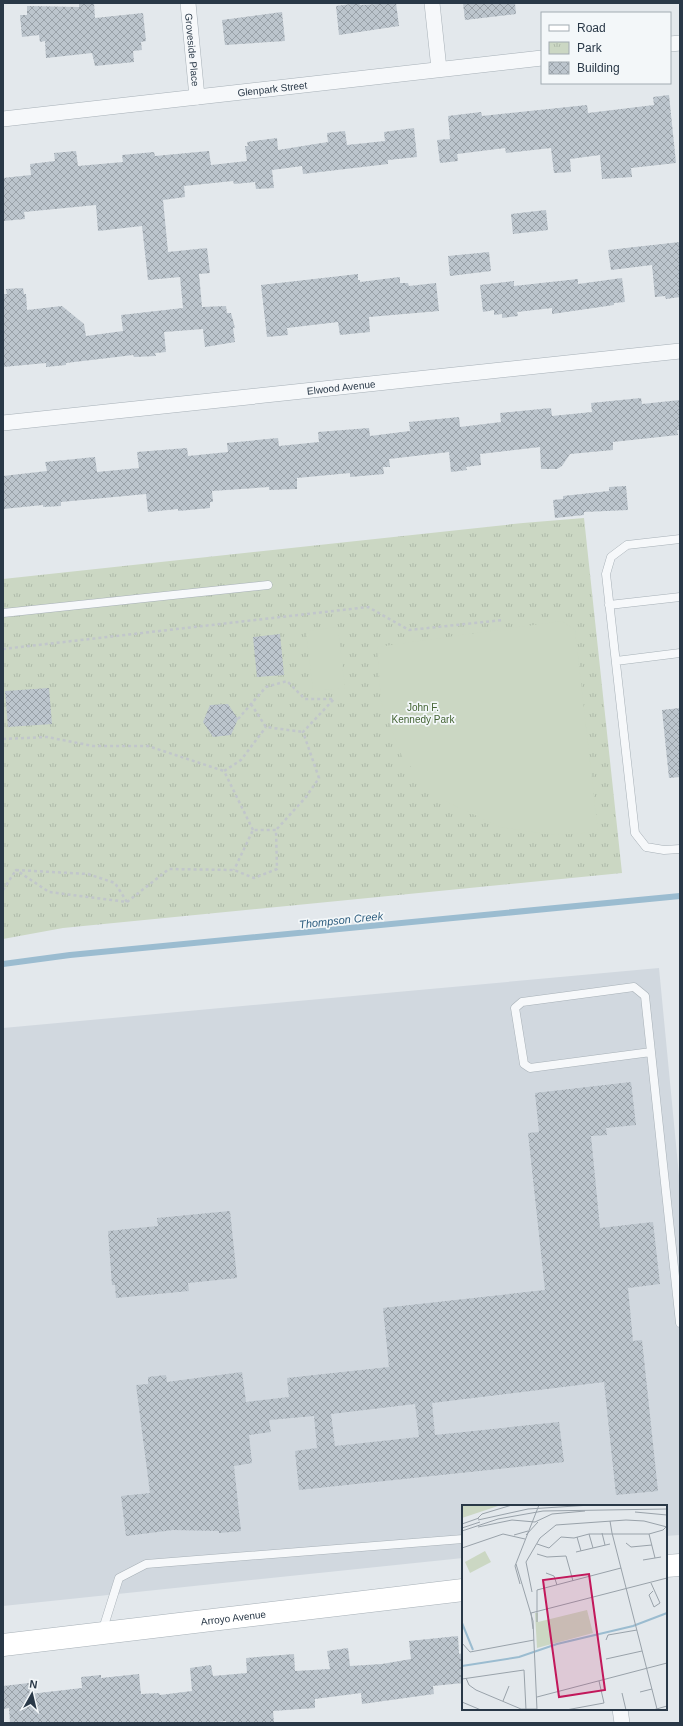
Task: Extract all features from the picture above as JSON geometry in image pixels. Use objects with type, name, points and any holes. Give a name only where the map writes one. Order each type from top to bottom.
[{"type":"street","name":"Groveside Place","points":[[188,3],[197,97]]},
{"type":"street","points":[[432,3],[439,69]]},
{"type":"street","name":"Glenpark Street","points":[[3,119],[541,58]]},
{"type":"street","name":"Elwood Avenue","points":[[3,423],[680,351]]},
{"type":"street","points":[[667,1566],[680,1565]]},
{"type":"street","name":"Arroyo Avenue","points":[[3,1645],[462,1590]]},
{"type":"street","points":[[620,1710],[622,1723]]},
{"type":"lane","points":[[680,539],[627,545],[611,556],[606,574],[635,833],[646,847],[664,850],[680,849]]},
{"type":"lane","points":[[3,613],[268,585]]},
{"type":"lane","points":[[610,605],[680,597]]},
{"type":"lane","points":[[616,660],[680,653]]},
{"type":"lane","points":[[651,1052],[530,1068],[524,1064],[515,1008],[522,1002],[634,987],[645,996],[651,1052],[680,1323]]},
{"type":"lane","points":[[102,1633],[119,1578],[146,1564],[462,1539]]},
{"type":"path","points":[[3,649],[368,607],[409,630],[503,620]]},
{"type":"path","points":[[238,719],[266,687],[287,681],[305,699],[334,699],[303,732]]},
{"type":"path","points":[[251,704],[266,727],[303,732]]},
{"type":"path","points":[[224,772],[241,760],[266,727]]},
{"type":"path","points":[[16,870],[49,892],[127,902],[169,869],[234,870],[254,878],[277,869],[276,830],[306,797],[319,778],[303,732]]},
{"type":"path","points":[[3,739],[47,736],[92,746],[148,746],[224,772],[252,830],[234,870]]},
{"type":"path","points":[[252,830],[276,830]]},
{"type":"path","points":[[16,870],[88,874],[115,883],[127,902]]},
{"type":"path","points":[[3,890],[16,870]]},
{"type":"shaded area","points":[[659,968],[680,1186],[680,1535],[667,1536],[667,1505],[462,1505],[462,1558],[3,1606],[3,1028]]},
{"type":"green space","name":"John F. Kennedy Park","points":[[584,518],[622,873],[63,928],[3,939],[3,579],[523,523]]},
{"type":"green space","points":[[562,621],[575,630],[598,832],[553,835],[500,827],[445,801],[403,759],[381,701],[377,647]]},
{"type":"green space","points":[[338,627],[345,688],[313,691],[306,631]]},
{"type":"building","points":[[79,3],[94,3],[95,18],[143,13],[146,41],[141,42],[142,50],[133,51],[134,62],[95,66],[92,53],[46,58],[45,41],[40,42],[39,35],[22,37],[20,15],[27,15],[27,6],[79,7]]},
{"type":"building","points":[[359,3],[360,5],[396,3],[399,26],[339,35],[336,6]]},
{"type":"building","points":[[463,3],[515,3],[516,14],[465,20]]},
{"type":"building","points":[[282,12],[285,41],[225,45],[222,20]]},
{"type":"building","points":[[669,95],[676,163],[631,168],[632,177],[602,179],[600,155],[570,159],[571,172],[554,173],[551,148],[506,153],[505,148],[457,154],[458,161],[440,163],[437,140],[450,139],[448,116],[481,112],[482,116],[587,105],[588,113],[654,105],[653,97]]},
{"type":"building","points":[[414,128],[417,157],[388,160],[388,164],[303,174],[302,166],[272,170],[274,188],[256,189],[255,182],[234,184],[233,181],[184,186],[185,197],[163,200],[168,252],[207,248],[210,273],[199,274],[202,307],[226,306],[227,313],[231,313],[235,328],[233,328],[235,342],[205,347],[203,329],[164,332],[166,352],[155,353],[156,356],[134,357],[133,355],[66,363],[66,365],[46,367],[46,363],[3,367],[3,294],[7,294],[6,289],[23,288],[24,294],[26,294],[27,310],[62,306],[84,324],[86,336],[123,331],[121,315],[183,308],[180,277],[148,280],[142,226],[98,231],[96,205],[24,212],[25,219],[3,221],[3,178],[31,175],[30,164],[55,161],[54,153],[76,151],[78,166],[123,162],[122,155],[154,152],[155,156],[209,151],[211,165],[247,161],[245,146],[248,146],[247,142],[277,138],[278,150],[328,142],[327,133],[345,131],[347,145],[385,141],[384,132]]},
{"type":"building","points":[[546,210],[548,230],[513,234],[511,214]]},
{"type":"building","points":[[680,242],[680,297],[666,299],[665,296],[655,297],[652,265],[611,270],[608,250]]},
{"type":"building","points":[[489,252],[491,271],[450,276],[448,256]]},
{"type":"building","points":[[358,274],[358,280],[360,280],[360,282],[400,277],[400,283],[408,283],[409,286],[436,283],[439,311],[369,317],[370,332],[340,335],[338,322],[287,328],[288,335],[267,337],[261,285]]},
{"type":"building","points":[[622,278],[625,302],[614,303],[614,305],[552,314],[552,308],[517,312],[518,316],[502,318],[502,314],[494,315],[494,310],[483,312],[480,285],[514,281],[514,286],[578,279],[578,284]]},
{"type":"building","points":[[641,398],[642,404],[680,400],[680,430],[677,430],[678,435],[613,442],[613,450],[570,454],[562,466],[557,469],[541,469],[540,447],[480,454],[481,465],[466,467],[467,470],[451,472],[449,452],[389,459],[390,467],[383,467],[384,474],[350,477],[350,473],[297,478],[297,489],[269,490],[269,487],[212,491],[213,502],[210,502],[210,508],[148,512],[146,494],[61,502],[61,506],[43,507],[43,505],[3,509],[3,476],[47,471],[45,462],[95,457],[97,472],[139,468],[137,452],[187,448],[188,456],[228,452],[227,443],[278,438],[279,446],[319,442],[318,432],[369,428],[370,436],[410,431],[409,422],[459,417],[460,427],[501,422],[500,413],[551,408],[552,416],[592,412],[591,403]]},
{"type":"building","points":[[626,486],[628,510],[584,512],[584,515],[555,518],[553,500],[563,499],[563,496],[609,491],[609,487]]},
{"type":"building","points":[[280,634],[284,675],[257,677],[253,637]]},
{"type":"building","points":[[49,688],[52,724],[8,727],[5,691]]},
{"type":"building","points":[[228,704],[238,719],[231,735],[213,737],[203,722],[210,705]]},
{"type":"building","points":[[680,708],[680,777],[669,778],[662,710]]},
{"type":"building","points":[[631,1082],[636,1125],[606,1128],[607,1135],[591,1136],[600,1228],[653,1222],[660,1284],[628,1288],[633,1341],[642,1340],[658,1491],[616,1495],[604,1382],[432,1403],[435,1435],[559,1422],[564,1462],[299,1490],[295,1451],[317,1448],[314,1416],[269,1420],[271,1432],[249,1435],[252,1463],[234,1466],[241,1531],[219,1533],[219,1531],[173,1530],[126,1536],[121,1496],[150,1493],[136,1385],[148,1384],[148,1377],[166,1375],[167,1382],[242,1372],[246,1402],[289,1397],[287,1378],[389,1367],[383,1308],[545,1290],[528,1133],[539,1132],[535,1093]],"holes":[[[415,1404],[419,1437],[335,1446],[331,1414]]]},
{"type":"building","points":[[230,1211],[237,1278],[188,1283],[189,1291],[116,1298],[115,1285],[112,1285],[108,1231],[158,1226],[157,1218]]},
{"type":"building","points":[[458,1636],[459,1654],[462,1653],[462,1683],[433,1686],[434,1694],[362,1704],[361,1693],[315,1699],[315,1708],[273,1711],[274,1723],[226,1723],[226,1721],[209,1723],[10,1723],[9,1708],[3,1709],[3,1686],[29,1683],[30,1694],[82,1688],[81,1677],[101,1675],[101,1678],[139,1674],[141,1694],[159,1693],[160,1695],[192,1691],[190,1668],[211,1665],[213,1676],[247,1673],[246,1658],[294,1654],[295,1671],[330,1669],[327,1651],[348,1648],[350,1666],[382,1664],[411,1659],[409,1641]]},
{"type":"waterway","name":"Thompson Creek","points":[[3,964],[70,955],[680,896]]}]
